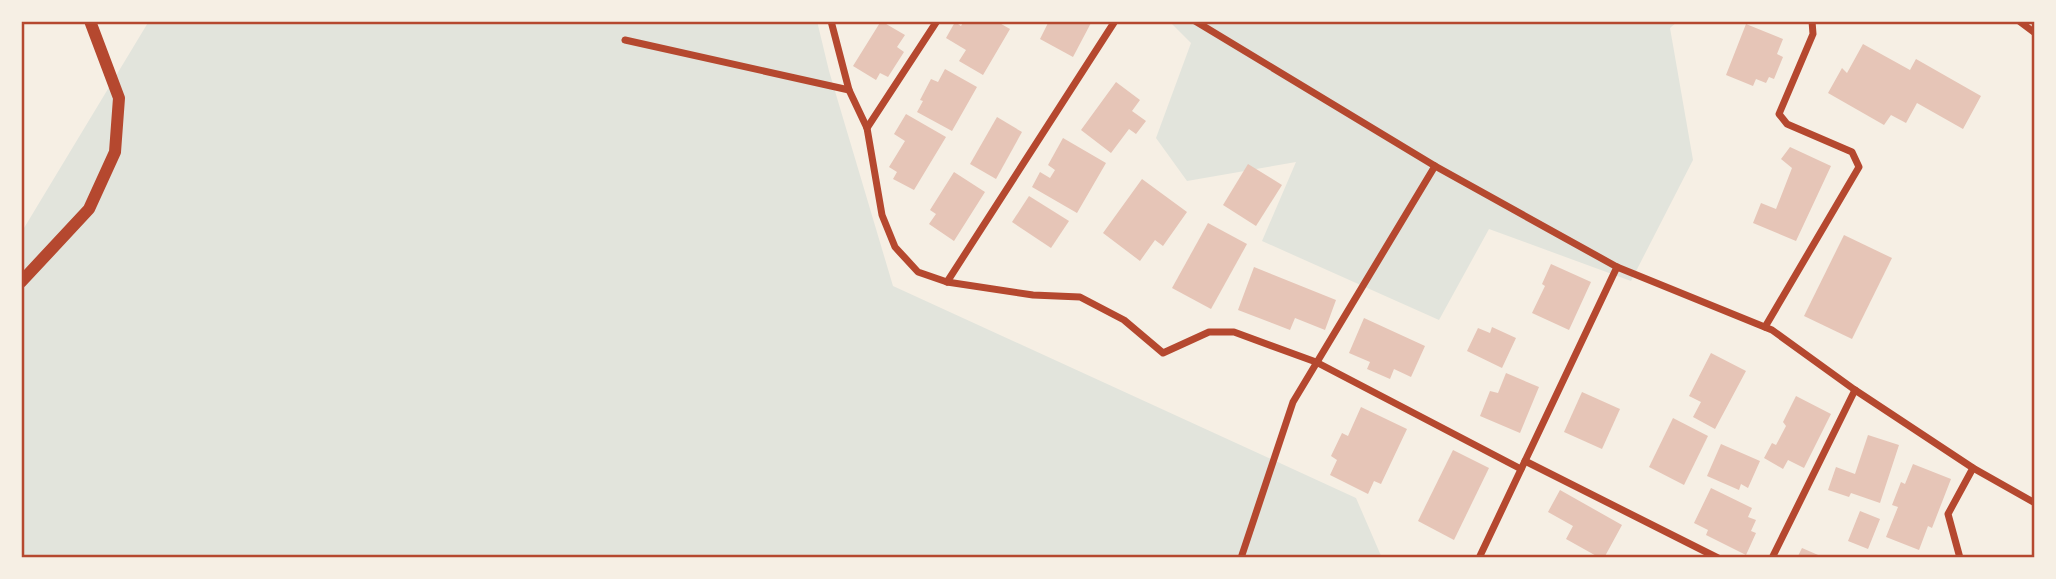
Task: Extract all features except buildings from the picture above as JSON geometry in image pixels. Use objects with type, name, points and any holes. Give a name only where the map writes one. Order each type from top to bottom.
[{"type":"street","points":[[21,282],[89,209],[115,152],[119,98],[90,21]]},
{"type":"street","points":[[831,21],[849,90],[867,128],[882,215],[895,247],[918,272],[947,282],[1033,295],[1080,297],[1124,320],[1163,353],[1209,332],[1234,332],[1316,362],[1521,469]]},
{"type":"street","points":[[867,128],[936,21]]},
{"type":"street","points":[[947,282],[1115,21]]},
{"type":"street","points":[[1195,21],[1435,166],[1617,267],[1765,327],[1973,468],[2035,503]]},
{"type":"street","points":[[1765,327],[1859,167],[1852,152],[1787,124],[1779,114],[1813,34],[1812,21]]},
{"type":"street","points":[[2019,21],[2035,33]]},
{"type":"street","points":[[625,40],[849,90]]},
{"type":"street","points":[[1241,558],[1293,402],[1435,166]]},
{"type":"street","points":[[1479,558],[1617,267]]},
{"type":"street","points":[[1772,558],[1856,390]]},
{"type":"street","points":[[1525,461],[1718,558]]},
{"type":"street","points":[[1960,558],[1948,514],[1973,468]]},
{"type":"shaded area","points":[[149,21],[817,21],[829,71],[893,286],[1356,498],[1382,558],[21,558],[21,233]]},
{"type":"shaded area","points":[[1169,21],[1678,21],[1670,28],[1693,160],[1631,281],[1489,229],[1439,320],[1262,241],[1296,162],[1187,181],[1156,138],[1191,43]]}]
